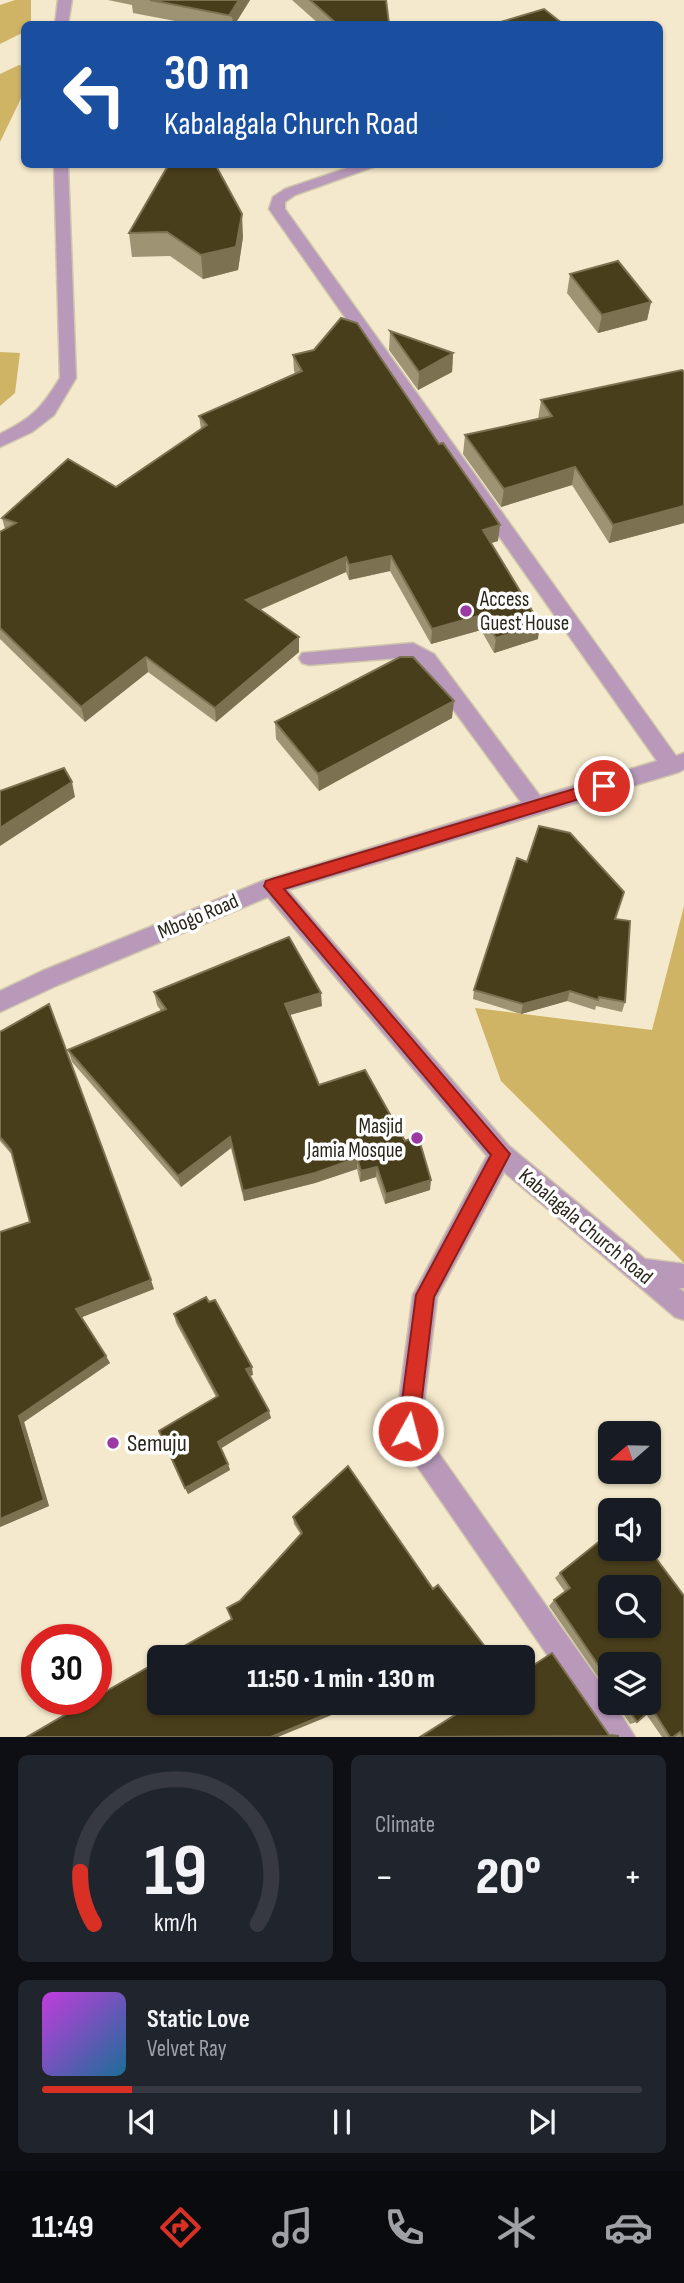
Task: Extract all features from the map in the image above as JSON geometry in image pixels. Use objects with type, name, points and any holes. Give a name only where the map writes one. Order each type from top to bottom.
[{"type":"street","points":[[62,21],[65,0]]},
{"type":"street","points":[[0,441],[26,428],[48,411],[68,378],[61,168]]},
{"type":"street","points":[[363,168],[290,192],[278,200],[277,209],[678,763]]},
{"type":"street","points":[[309,658],[414,650],[427,659],[536,807]]},
{"type":"street","name":"Mbogo Road","points":[[0,1002],[50,978],[272,886],[678,763]]},
{"type":"street","name":"Kabalagala Church Road","points":[[272,886],[501,1154],[684,1308]]},
{"type":"street","points":[[501,1154],[425,1295],[408,1431],[621,1737]]},
{"type":"street","points":[[640,1271],[684,1276]]},
{"type":"shaded area","points":[[15,0],[31,0],[31,21],[21,21],[21,34],[0,44],[0,5]]},
{"type":"shaded area","points":[[21,65],[21,98],[0,142],[0,74]]},
{"type":"shaded area","points":[[0,352],[20,353],[15,393],[0,406]]},
{"type":"shaded area","points":[[684,906],[684,1263],[501,1081],[475,1008],[652,1030]]},
{"type":"building","points":[[150,0],[239,0],[230,14],[232,16]]},
{"type":"building","points":[[310,0],[386,0],[389,21],[334,21]]},
{"type":"building","points":[[544,9],[559,21],[504,21]]},
{"type":"building","points":[[167,168],[217,168],[242,214],[236,247],[201,255],[167,232],[129,233]]},
{"type":"building","points":[[618,261],[651,302],[602,315],[570,274]]},
{"type":"building","points":[[341,318],[357,323],[439,444],[443,443],[500,525],[483,530],[540,624],[496,638],[482,615],[432,629],[391,556],[349,565],[346,557],[246,600],[299,637],[215,708],[146,657],[81,707],[0,628],[0,532],[16,523],[2,518],[68,459],[116,487],[207,425],[199,416],[302,371],[293,355],[314,350]]},
{"type":"building","points":[[390,331],[453,353],[419,372]]},
{"type":"building","points":[[682,370],[684,506],[613,525],[575,467],[504,489],[465,435],[552,416],[541,400]]},
{"type":"building","points":[[400,657],[413,657],[454,701],[318,774],[275,722]]},
{"type":"building","points":[[64,768],[72,782],[0,828],[0,791]]},
{"type":"building","points":[[539,826],[570,833],[624,892],[615,919],[630,921],[625,1002],[599,997],[598,1000],[570,991],[523,1004],[474,990],[517,858],[527,862]]},
{"type":"building","points":[[289,937],[321,993],[285,1004],[319,1085],[365,1070],[405,1141],[418,1136],[431,1180],[386,1194],[377,1167],[361,1171],[357,1158],[315,1173],[243,1191],[230,1137],[178,1176],[68,1050],[166,1009],[154,992]]},
{"type":"building","points":[[49,1004],[151,1280],[76,1309],[106,1356],[19,1416],[44,1500],[0,1519],[0,1232],[30,1222],[11,1150],[0,1137],[0,1032]]},
{"type":"building","points":[[206,1297],[209,1302],[215,1300],[252,1367],[246,1369],[269,1411],[218,1442],[228,1464],[185,1488],[159,1431],[218,1396],[174,1314]]},
{"type":"building","points":[[348,1466],[433,1589],[438,1585],[484,1645],[186,1645],[232,1619],[227,1608],[240,1601],[302,1533],[293,1517]]},
{"type":"building","points":[[598,1542],[598,1561],[658,1561],[684,1596],[684,1737],[680,1732],[670,1737],[656,1715],[661,1715],[661,1652],[598,1652],[598,1665],[554,1600],[570,1588],[560,1573]]},
{"type":"building","points":[[552,1653],[609,1735],[619,1736],[420,1737],[455,1715],[535,1715],[535,1664]]},
{"type":"building","points":[[147,1668],[147,1715],[325,1715],[271,1737],[27,1737],[65,1715],[112,1715],[112,1688]]},
{"type":"building","points":[[632,1715],[645,1715],[637,1722]]},
{"type":"place","name":"Access Guest House","points":[[466,611]]},
{"type":"place","name":"Masjid Jamia Mosque","points":[[417,1138]]},
{"type":"place","name":"Semuju","points":[[113,1443]]},
{"type":"route","points":[[408,1431],[425,1295],[501,1154],[272,886],[604,786]]}]
